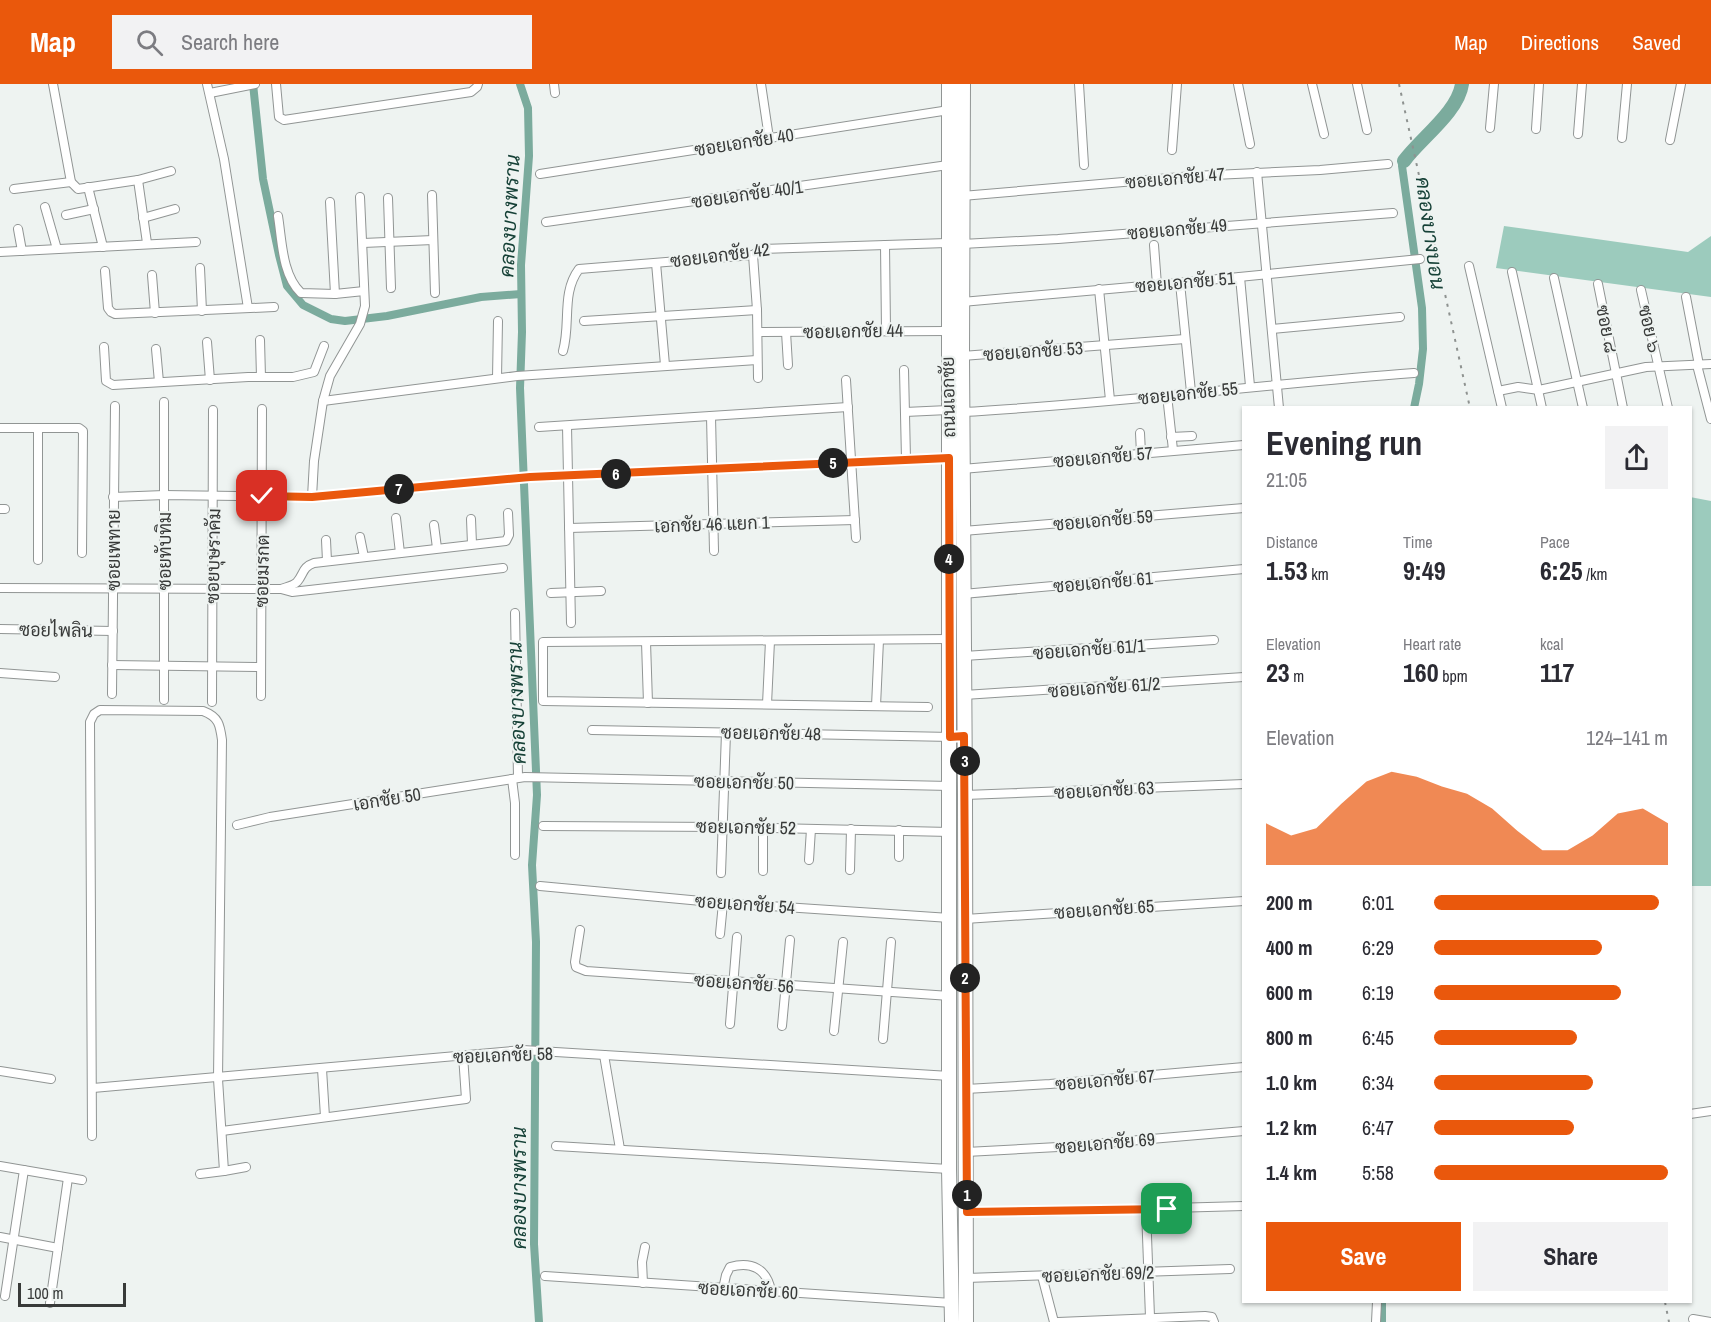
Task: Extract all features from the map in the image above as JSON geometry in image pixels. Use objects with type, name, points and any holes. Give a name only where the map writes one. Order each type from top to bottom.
[{"type":"main road","name":"ถนนเอกชัย","points":[[949,84],[948,331],[962,469],[963,531],[966,1322]]},
{"type":"main road","name":"ถนนเอกชัย","points":[[952,1322],[949,1169],[949,458],[962,357],[963,84]]},
{"type":"main road","points":[[948,331],[962,331]]},
{"type":"street","points":[[52,84],[72,182],[78,189],[138,180],[171,171]]},
{"type":"street","points":[[207,84],[238,242],[248,308]]},
{"type":"street","points":[[210,93],[255,84]]},
{"type":"street","points":[[276,84],[279,117],[284,120],[471,92],[478,84]]},
{"type":"street","points":[[761,84],[769,138]]},
{"type":"street","points":[[1079,84],[1084,165]]},
{"type":"street","points":[[1172,150],[1177,84]]},
{"type":"street","points":[[1238,84],[1251,144]]},
{"type":"street","points":[[1312,84],[1323,134]]},
{"type":"street","points":[[1358,84],[1367,130]]},
{"type":"street","points":[[1490,128],[1494,84]]},
{"type":"street","points":[[1536,129],[1539,84]]},
{"type":"street","points":[[1578,134],[1582,84]]},
{"type":"street","points":[[1622,138],[1628,84]]},
{"type":"street","points":[[1670,140],[1681,84]]},
{"type":"street","name":"ซอยเอกชัย 40","points":[[540,174],[949,110]]},
{"type":"street","name":"ซอยเอกชัย 47","points":[[962,196],[1257,172],[1320,170],[1389,164]]},
{"type":"street","name":"ซอยเอกชัย 40/1","points":[[546,222],[948,165]]},
{"type":"street","points":[[1257,172],[1279,406]]},
{"type":"street","points":[[138,180],[147,243]]},
{"type":"street","points":[[14,189],[72,182]]},
{"type":"street","points":[[88,187],[103,247]]},
{"type":"street","points":[[432,195],[435,293]]},
{"type":"street","points":[[312,497],[314,461],[323,401],[330,376],[360,324],[365,306],[360,197]]},
{"type":"street","points":[[388,198],[390,288]]},
{"type":"street","points":[[330,202],[334,294]]},
{"type":"street","points":[[45,207],[57,249]]},
{"type":"street","points":[[66,215],[94,209]]},
{"type":"street","points":[[143,218],[174,209]]},
{"type":"street","name":"ซอยเอกชัย 49","points":[[962,244],[1058,239],[1393,213]]},
{"type":"street","points":[[278,216],[288,274],[301,293],[334,294],[364,291]]},
{"type":"street","points":[[18,229],[22,250]]},
{"type":"street","points":[[363,243],[433,240]]},
{"type":"street","points":[[0,252],[196,242]]},
{"type":"street","name":"ซอยเอกชัย 42","points":[[563,351],[567,334],[567,299],[573,277],[579,269],[753,255],[762,249],[947,243]]},
{"type":"street","points":[[885,245],[886,330]]},
{"type":"street","points":[[1154,245],[1157,285]]},
{"type":"street","points":[[753,255],[758,332],[758,378]]},
{"type":"street","name":"ซอยเอกชัย 51","points":[[962,302],[1420,259]]},
{"type":"street","points":[[656,262],[665,365]]},
{"type":"street","points":[[1469,266],[1502,406]]},
{"type":"street","points":[[200,268],[202,311]]},
{"type":"street","points":[[105,271],[108,308],[115,314],[274,307]]},
{"type":"street","points":[[1512,272],[1542,406]]},
{"type":"street","points":[[152,275],[155,313]]},
{"type":"street","points":[[1240,277],[1250,386]]},
{"type":"street","points":[[1554,278],[1583,406]]},
{"type":"street","points":[[1180,283],[1191,392]]},
{"type":"street","name":"ซอย ๘","points":[[1598,284],[1623,406]]},
{"type":"street","points":[[1099,289],[1110,400]]},
{"type":"street","name":"ซอย ๖","points":[[1641,290],[1668,406]]},
{"type":"street","points":[[1686,297],[1698,365],[1711,419]]},
{"type":"street","points":[[584,321],[757,310]]},
{"type":"street","points":[[1272,329],[1400,318]]},
{"type":"street","points":[[497,378],[498,321]]},
{"type":"street","name":"ซอยเอกชัย 44","points":[[758,332],[948,331]]},
{"type":"street","points":[[786,332],[788,365]]},
{"type":"street","name":"ซอยเอกชัย 53","points":[[962,357],[1185,339]]},
{"type":"street","points":[[260,340],[261,377]]},
{"type":"street","points":[[207,342],[210,380]]},
{"type":"street","points":[[314,372],[324,346]]},
{"type":"street","points":[[104,348],[106,381],[109,384],[293,377],[314,372],[330,376]]},
{"type":"street","points":[[156,349],[159,382]]},
{"type":"street","points":[[323,401],[518,375],[757,360]]},
{"type":"street","points":[[1498,391],[1518,387],[1539,390],[1646,367],[1711,364]]},
{"type":"street","points":[[904,370],[906,459]]},
{"type":"street","name":"ซอยเอกชัย 55","points":[[905,412],[955,411],[1110,400],[1414,373]]},
{"type":"street","points":[[846,380],[856,538]]},
{"type":"street","points":[[1167,395],[1173,450]]},
{"type":"street","name":"ซอยทับทิม","points":[[164,402],[164,700]]},
{"type":"street","name":"ซอยเพทาย","points":[[112,694],[114,406]]},
{"type":"street","points":[[539,427],[848,407]]},
{"type":"street","name":"ซอยมรกต","points":[[261,696],[262,409]]},
{"type":"street","name":"ซอยบุษราคัม","points":[[212,702],[213,410]]},
{"type":"street","points":[[711,416],[714,551]]},
{"type":"street","points":[[567,426],[571,623]]},
{"type":"street","points":[[0,428],[80,428],[84,434],[82,553]]},
{"type":"street","points":[[38,428],[38,560]]},
{"type":"street","points":[[1140,433],[1142,453]]},
{"type":"street","points":[[1171,437],[1192,436]]},
{"type":"street","name":"ซอยเอกชัย 57","points":[[962,469],[1242,445]]},
{"type":"street","points":[[113,497],[164,495],[312,497],[530,477],[949,458]]},
{"type":"street","name":"ซอยเอกชัย 59","points":[[963,531],[1242,508]]},
{"type":"street","points":[[282,589],[298,580],[307,565],[508,539],[508,513]]},
{"type":"street","points":[[396,518],[400,553]]},
{"type":"street","points":[[471,519],[472,544]]},
{"type":"street","name":"เอกชัย 46 แยก 1","points":[[569,528],[855,520]]},
{"type":"street","points":[[434,525],[437,548]]},
{"type":"street","points":[[360,537],[364,557]]},
{"type":"street","points":[[326,540],[327,561]]},
{"type":"street","points":[[0,588],[213,588],[282,589],[292,592],[502,568]]},
{"type":"street","name":"ซอยเอกชัย 61","points":[[963,594],[1242,569]]},
{"type":"street","points":[[551,593],[601,591]]},
{"type":"street","points":[[515,613],[518,778],[515,803],[515,855]]},
{"type":"street","name":"ซอยไพลิน","points":[[0,629],[113,631]]},
{"type":"street","points":[[928,707],[543,701],[543,642],[949,639]]},
{"type":"street","points":[[876,706],[879,640]]},
{"type":"street","name":"ซอยเอกชัย 61/1","points":[[964,656],[1214,640]]},
{"type":"street","points":[[767,704],[770,641]]},
{"type":"street","points":[[646,642],[648,703]]},
{"type":"street","points":[[112,665],[261,667]]},
{"type":"street","points":[[0,673],[55,677]]},
{"type":"street","name":"ซอยเอกชัย 61/2","points":[[964,695],[1242,677]]},
{"type":"street","points":[[92,1136],[90,722],[94,714],[100,711],[203,711],[215,717],[220,724],[218,1078],[224,1171]]},
{"type":"street","name":"ซอยเอกชัย 48","points":[[592,730],[964,736]]},
{"type":"street","points":[[721,873],[726,733]]},
{"type":"street","name":"เอกชัย 50","points":[[237,825],[270,817],[518,778],[537,777]]},
{"type":"street","name":"ซอยเอกชัย 50","points":[[537,777],[950,786]]},
{"type":"street","name":"ซอยเอกชัย 63","points":[[965,795],[1242,784]]},
{"type":"street","name":"ซอยเอกชัย 52","points":[[543,826],[950,832]]},
{"type":"street","points":[[763,828],[763,871]]},
{"type":"street","points":[[809,860],[811,829]]},
{"type":"street","points":[[850,870],[851,829]]},
{"type":"street","points":[[899,830],[899,858]]},
{"type":"street","name":"ซอยเอกชัย 54","points":[[540,886],[723,903],[950,918]]},
{"type":"street","name":"ซอยเอกชัย 65","points":[[965,919],[1242,901]]},
{"type":"street","points":[[720,934],[723,903]]},
{"type":"street","name":"ซอยเอกชัย 56","points":[[580,930],[575,962],[576,967],[580,970],[950,996]]},
{"type":"street","points":[[730,1024],[737,937]]},
{"type":"street","points":[[782,1026],[790,940]]},
{"type":"street","points":[[834,1031],[843,942]]},
{"type":"street","points":[[883,1039],[891,942]]},
{"type":"street","name":"ซอยเอกชัย 58","points":[[93,1088],[523,1050],[950,1076]]},
{"type":"street","points":[[222,1131],[466,1100],[463,1055]]},
{"type":"street","points":[[604,1055],[620,1149]]},
{"type":"street","name":"ซอยเอกชัย 67","points":[[966,1089],[1242,1067]]},
{"type":"street","points":[[322,1069],[325,1117]]},
{"type":"street","points":[[0,1071],[51,1079]]},
{"type":"street","points":[[1692,1114],[1711,1111]]},
{"type":"street","name":"ซอยเอกชัย 69","points":[[966,1152],[1058,1147],[1242,1131]]},
{"type":"street","points":[[556,1146],[949,1169]]},
{"type":"street","points":[[0,1166],[81,1180]]},
{"type":"street","points":[[201,1174],[246,1167]]},
{"type":"street","points":[[5,1296],[24,1170]]},
{"type":"street","points":[[50,1303],[68,1178]]},
{"type":"street","points":[[967,1212],[1242,1206]]},
{"type":"street","points":[[1146,1209],[1150,1317]]},
{"type":"street","points":[[0,1237],[58,1248]]},
{"type":"street","points":[[643,1283],[642,1262],[645,1247]]},
{"type":"street","points":[[723,1288],[730,1267],[737,1265],[758,1268],[765,1273],[769,1279],[771,1291]]},
{"type":"street","name":"ซอยเอกชัย 69/2","points":[[966,1278],[1230,1269]]},
{"type":"street","name":"ซอยเอกชัย 60","points":[[545,1276],[952,1303]]},
{"type":"street","points":[[1042,1276],[1056,1322],[1206,1316],[1212,1317],[1214,1322]]},
{"type":"street","points":[[1376,1322],[1377,1303]]},
{"type":"street","points":[[1693,1319],[1711,1322]]},
{"type":"green space","points":[[1504,226],[1688,252],[1711,236],[1711,297],[1496,268]]},
{"type":"green space","points":[[1692,497],[1711,501],[1711,886],[1692,886]]},
{"type":"waterway","points":[[253,84],[263,179],[279,255],[287,286],[303,305],[331,319],[345,321],[387,316],[481,297],[521,294]]},
{"type":"waterway","name":"คลองบางพราน","points":[[520,84],[528,108],[529,156],[521,265],[520,388],[537,795],[532,865],[536,942],[534,1244],[539,1322]]},
{"type":"waterway","name":"คลองบางบอน","points":[[1404,161],[1454,105],[1462,84]]},
{"type":"waterway","name":"คลองบางบอน","points":[[1404,161],[1402,166],[1422,308],[1423,349],[1414,406]]},
{"type":"waterway","name":"คลองบางบอน","points":[[1382,1303],[1382,1322]]},
{"type":"railway","points":[[1399,84],[1470,406]]},
{"type":"railway","points":[[1665,1303],[1669,1322]]},
{"type":"route","points":[[262,496],[312,497],[530,477],[949,458],[950,737],[964,736],[967,1212],[1167,1209]]}]
